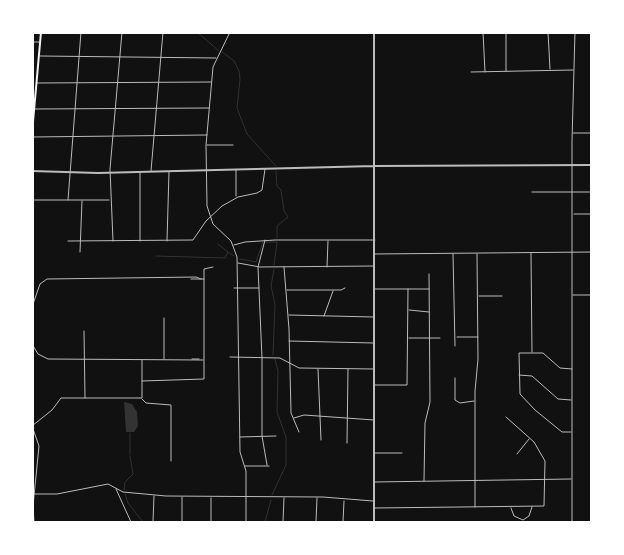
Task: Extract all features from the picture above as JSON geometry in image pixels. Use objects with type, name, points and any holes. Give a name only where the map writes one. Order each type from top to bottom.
[{"type":"main road","points":[[32,133],[41,32]]},
{"type":"street","points":[[68,200],[81,32]]},
{"type":"street","points":[[113,241],[110,173],[122,32]]},
{"type":"street","points":[[151,172],[163,32]]},
{"type":"street","points":[[230,32],[216,58],[211,82],[206,145],[207,206],[210,218],[234,246],[237,263],[239,438],[240,457],[246,471],[246,522]]},
{"type":"street","points":[[374,32],[374,522]]},
{"type":"street","points":[[483,32],[485,72]]},
{"type":"street","points":[[506,32],[506,71]]},
{"type":"street","points":[[548,32],[550,70]]},
{"type":"street","points":[[572,522],[574,192],[572,133],[574,32]]},
{"type":"street","points":[[32,42],[40,42]]},
{"type":"street","points":[[39,56],[216,58]]},
{"type":"street","points":[[32,68],[38,69]]},
{"type":"street","points":[[471,72],[574,70]]},
{"type":"street","points":[[36,83],[211,82]]},
{"type":"street","points":[[34,109],[209,108]]},
{"type":"street","points":[[572,133],[592,133]]},
{"type":"street","points":[[32,137],[207,135]]},
{"type":"street","points":[[206,145],[233,145]]},
{"type":"street","points":[[32,171],[110,173],[374,166],[592,165]]},
{"type":"street","points":[[68,241],[194,240],[220,208],[236,198],[261,191],[264,186],[265,168]]},
{"type":"street","points":[[236,170],[236,198]]},
{"type":"street","points":[[167,241],[169,171]]},
{"type":"street","points":[[140,172],[140,241]]},
{"type":"street","points":[[532,192],[592,192]]},
{"type":"street","points":[[32,200],[110,200]]},
{"type":"street","points":[[80,252],[82,200]]},
{"type":"street","points":[[573,214],[592,214]]},
{"type":"street","points":[[234,246],[244,242],[265,240],[375,240]]},
{"type":"street","points":[[244,466],[268,466],[262,436],[262,358],[258,267],[265,240]]},
{"type":"street","points":[[328,240],[328,267]]},
{"type":"street","points":[[375,254],[592,252]]},
{"type":"street","points":[[532,253],[532,353]]},
{"type":"street","points":[[453,254],[455,346]]},
{"type":"street","points":[[475,507],[475,401],[478,337],[477,254]]},
{"type":"street","points":[[237,263],[258,267],[375,266]]},
{"type":"street","points":[[142,381],[201,381],[204,377],[204,279],[205,267],[213,266]]},
{"type":"street","points":[[284,267],[288,315],[291,413],[299,432]]},
{"type":"street","points":[[424,481],[425,423],[430,402],[429,274]]},
{"type":"street","points":[[32,307],[40,284],[47,279],[204,279]]},
{"type":"street","points":[[234,288],[260,288]]},
{"type":"street","points":[[286,290],[333,290],[345,288]]},
{"type":"street","points":[[375,289],[429,289]]},
{"type":"street","points":[[375,385],[407,384],[408,289]]},
{"type":"street","points":[[324,316],[333,290]]},
{"type":"street","points":[[572,295],[592,295]]},
{"type":"street","points":[[478,296],[502,296]]},
{"type":"street","points":[[408,310],[429,312]]},
{"type":"street","points":[[288,315],[375,317]]},
{"type":"street","points":[[164,318],[164,359]]},
{"type":"street","points":[[84,331],[85,398]]},
{"type":"street","points":[[455,337],[478,337]]},
{"type":"street","points":[[408,338],[440,338]]},
{"type":"street","points":[[288,341],[375,343]]},
{"type":"street","points":[[32,344],[36,353],[46,359],[204,360]]},
{"type":"street","points":[[572,369],[560,368],[543,353],[518,353],[519,392],[522,397],[562,432],[572,432]]},
{"type":"street","points":[[230,357],[280,358],[299,368],[375,369]]},
{"type":"street","points":[[142,359],[142,398],[145,403],[167,404],[171,406],[171,461]]},
{"type":"street","points":[[318,368],[318,416],[321,440]]},
{"type":"street","points":[[346,443],[348,368]]},
{"type":"street","points":[[519,375],[532,376],[558,399],[572,400]]},
{"type":"street","points":[[455,378],[455,398],[457,402],[475,401]]},
{"type":"street","points":[[33,521],[33,494],[39,442],[32,426],[52,410],[60,399],[142,398]]},
{"type":"street","points":[[293,418],[318,416],[374,420]]},
{"type":"street","points":[[374,508],[544,506],[545,462],[536,445],[506,417]]},
{"type":"street","points":[[239,438],[276,436]]},
{"type":"street","points":[[517,454],[529,438]]},
{"type":"street","points":[[374,453],[402,453]]},
{"type":"street","points":[[374,482],[572,479]]},
{"type":"street","points":[[33,494],[57,494],[108,484],[123,492],[182,497],[317,497],[374,502]]},
{"type":"street","points":[[116,489],[131,522]]},
{"type":"street","points":[[153,522],[154,495]]},
{"type":"street","points":[[182,497],[182,522]]},
{"type":"street","points":[[211,497],[212,522]]},
{"type":"street","points":[[283,522],[284,497]]},
{"type":"street","points":[[316,522],[317,497]]},
{"type":"street","points":[[344,500],[344,522]]},
{"type":"street","points":[[510,506],[514,516],[520,520],[529,516],[532,506]]},
{"type":"street","points":[[294,522],[334,522]]},
{"type":"shaded area","points":[[124,402],[132,404],[137,412],[138,426],[134,432],[126,432]]},
{"type":"waterway","points":[[197,32],[219,51]]},
{"type":"waterway","points":[[222,52],[234,61],[239,71],[237,108],[247,134],[276,166]]},
{"type":"waterway","points":[[276,171],[277,186],[281,190],[284,211],[288,217],[277,226],[277,238]]},
{"type":"waterway","points":[[240,259],[256,262],[263,242]]},
{"type":"waterway","points":[[266,242],[277,242],[274,265]]},
{"type":"waterway","points":[[218,244],[228,252]]},
{"type":"waterway","points":[[156,256],[225,258],[228,252],[234,256]]},
{"type":"waterway","points":[[273,355],[275,304],[271,286],[274,269]]},
{"type":"waterway","points":[[272,495],[286,465],[286,437],[277,412],[278,371],[275,359]]},
{"type":"waterway","points":[[130,433],[130,454]]},
{"type":"waterway","points":[[124,490],[125,482],[133,474],[130,456]]},
{"type":"waterway","points":[[125,494],[128,503],[143,522]]},
{"type":"waterway","points":[[265,522],[271,500]]}]
